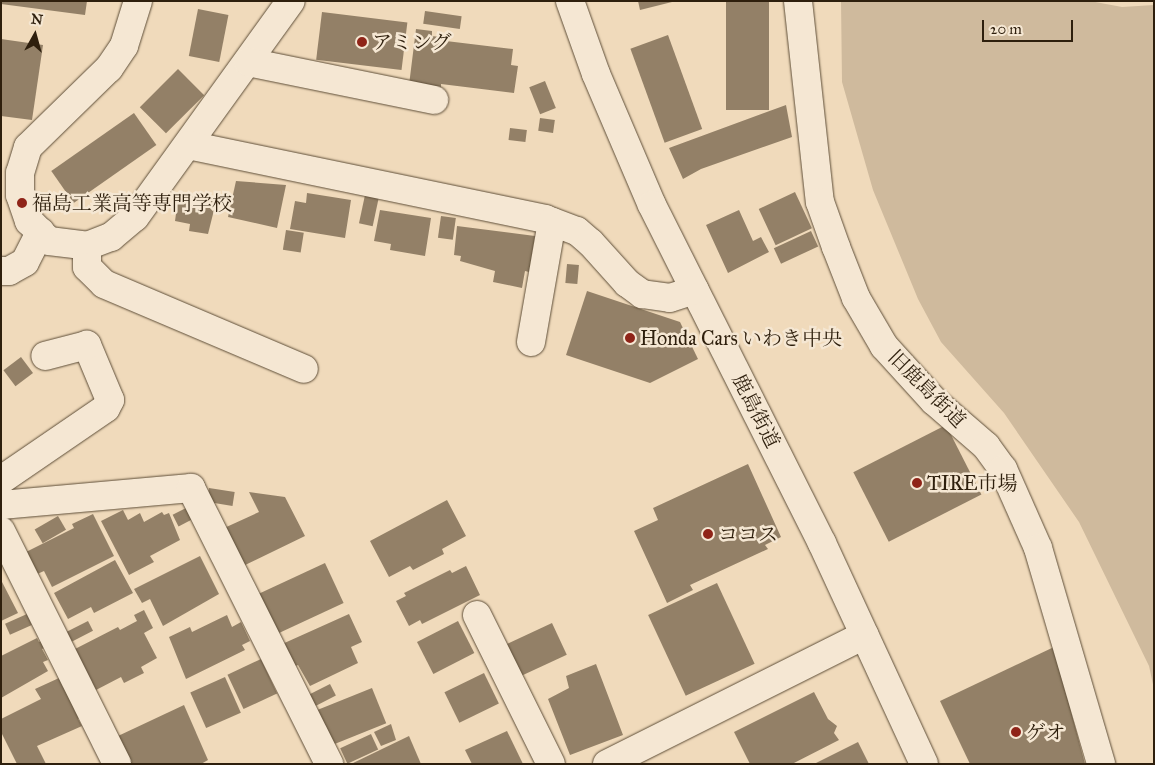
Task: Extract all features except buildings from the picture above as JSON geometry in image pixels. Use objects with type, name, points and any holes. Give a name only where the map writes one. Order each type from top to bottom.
[{"type":"street","points":[[138,1],[124,46],[109,68],[28,147],[20,172],[20,195],[29,221],[49,241],[87,246],[112,237],[135,217],[290,1]]},
{"type":"street","name":"鹿島街道","points":[[570,1],[596,74],[648,196],[865,635],[924,764]]},
{"type":"street","name":"旧鹿島街道","points":[[798,1],[820,202],[856,298],[884,346],[934,401],[986,446],[1002,468],[1038,548],[1100,764]]},
{"type":"street","points":[[248,62],[434,100]]},
{"type":"street","points":[[188,145],[552,222],[577,231],[591,243],[627,283],[642,294],[670,298],[695,290]]},
{"type":"street","points":[[532,342],[552,222]]},
{"type":"street","points":[[1,271],[9,271],[24,262],[40,232]]},
{"type":"street","points":[[87,246],[87,267],[104,284],[304,369]]},
{"type":"street","points":[[1,480],[90,420],[106,408],[110,400],[87,345],[45,356]]},
{"type":"street","points":[[1,505],[191,488],[328,764]]},
{"type":"street","points":[[1,531],[117,764]]},
{"type":"street","points":[[477,615],[551,764]]},
{"type":"street","points":[[607,764],[865,635]]},
{"type":"shaded area","points":[[841,1],[1090,1],[1122,7],[1154,5],[1154,689],[1149,666],[1079,522],[1004,413],[941,342],[918,299],[873,190],[842,82]]},
{"type":"place","name":"アミング","points":[[362,42]]},
{"type":"place","name":"福島工業高等専門学校","points":[[22,203]]},
{"type":"place","name":"Honda Cars いわき中央","points":[[630,338]]},
{"type":"place","name":"TIRE市場","points":[[917,483]]},
{"type":"place","name":"ココス","points":[[708,534]]},
{"type":"place","name":"ゲオ","points":[[1016,732]]}]
